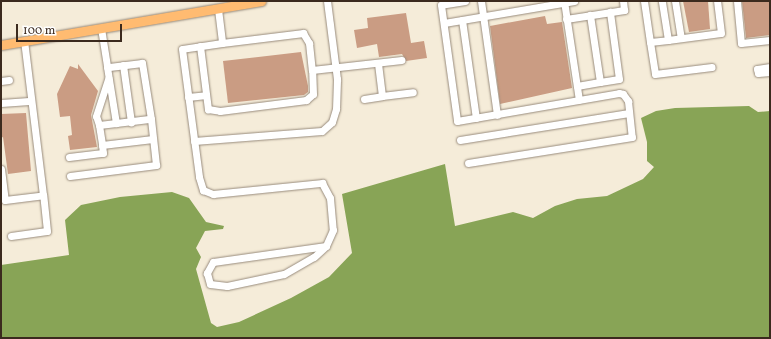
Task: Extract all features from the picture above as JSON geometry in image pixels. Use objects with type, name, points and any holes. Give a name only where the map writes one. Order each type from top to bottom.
[{"type":"main road","points":[[1,45],[262,1]]},
{"type":"lane","points":[[194,141],[322,131],[332,122],[336,109],[336,68],[327,1]]},
{"type":"lane","points":[[465,1],[442,5],[457,121],[579,100],[624,94],[627,97],[632,137],[468,163]]},
{"type":"lane","points":[[481,1],[497,115]]},
{"type":"lane","points":[[444,23],[574,1]]},
{"type":"lane","points":[[566,19],[624,10],[623,1]]},
{"type":"lane","points":[[644,1],[655,74],[712,67]]},
{"type":"lane","points":[[662,1],[668,40]]},
{"type":"lane","points":[[675,1],[681,38]]},
{"type":"lane","points":[[650,42],[721,33],[717,1]]},
{"type":"lane","points":[[737,1],[741,43],[770,40]]},
{"type":"lane","points":[[564,2],[579,100]]},
{"type":"lane","points":[[218,8],[222,43]]},
{"type":"lane","points":[[577,86],[619,79],[610,12]]},
{"type":"lane","points":[[590,15],[600,82]]},
{"type":"lane","points":[[462,20],[476,118]]},
{"type":"lane","points":[[101,28],[116,123]]},
{"type":"lane","points":[[200,46],[208,109],[220,111],[306,100],[314,94],[309,43],[303,33],[222,43],[200,46],[182,49],[194,141],[203,190],[213,194],[322,183],[330,198],[333,230],[326,246],[314,257],[284,274],[227,286],[210,284],[207,273],[213,262],[326,246]]},
{"type":"lane","points":[[11,236],[47,231],[29,101],[24,41]]},
{"type":"lane","points":[[312,70],[401,60]]},
{"type":"lane","points":[[70,176],[156,165],[151,119],[142,63],[107,67]]},
{"type":"lane","points":[[378,63],[382,96]]},
{"type":"lane","points":[[123,64],[131,122]]},
{"type":"lane","points":[[770,67],[757,69],[758,73],[770,72]]},
{"type":"lane","points":[[69,157],[103,153],[99,124],[96,116],[108,76]]},
{"type":"lane","points":[[1,81],[9,80]]},
{"type":"lane","points":[[364,99],[413,92]]},
{"type":"lane","points":[[188,97],[206,96]]},
{"type":"lane","points":[[1,103],[29,101]]},
{"type":"lane","points":[[460,140],[629,113]]},
{"type":"lane","points":[[99,124],[151,119]]},
{"type":"lane","points":[[102,145],[153,139]]},
{"type":"lane","points":[[1,169],[6,200],[43,195]]},
{"type":"green space","points":[[749,106],[758,112],[770,111],[770,338],[1,338],[1,265],[69,255],[65,220],[81,205],[120,197],[172,192],[189,198],[206,222],[224,226],[223,229],[205,231],[196,248],[201,257],[196,269],[211,323],[217,327],[239,322],[291,298],[329,277],[352,253],[342,194],[445,164],[455,226],[513,212],[533,218],[555,206],[577,199],[607,196],[643,179],[654,167],[647,161],[647,142],[641,118],[656,111],[675,108]]},
{"type":"building","points":[[683,1],[708,1],[710,29],[689,32]]},
{"type":"building","points":[[742,1],[770,1],[770,35],[746,38]]},
{"type":"building","points":[[406,13],[411,43],[424,41],[427,58],[406,61],[402,54],[379,57],[377,44],[357,48],[354,30],[368,28],[367,18]]},
{"type":"building","points":[[545,16],[547,24],[562,22],[572,88],[500,104],[490,26]]},
{"type":"building","points":[[301,52],[308,86],[308,92],[304,95],[228,103],[223,61]]},
{"type":"building","points":[[78,64],[98,91],[91,115],[97,147],[70,150],[68,136],[72,135],[70,116],[60,117],[57,94],[70,66],[78,69]]},
{"type":"building","points":[[26,113],[31,171],[8,174],[3,137],[1,138],[1,114]]}]
